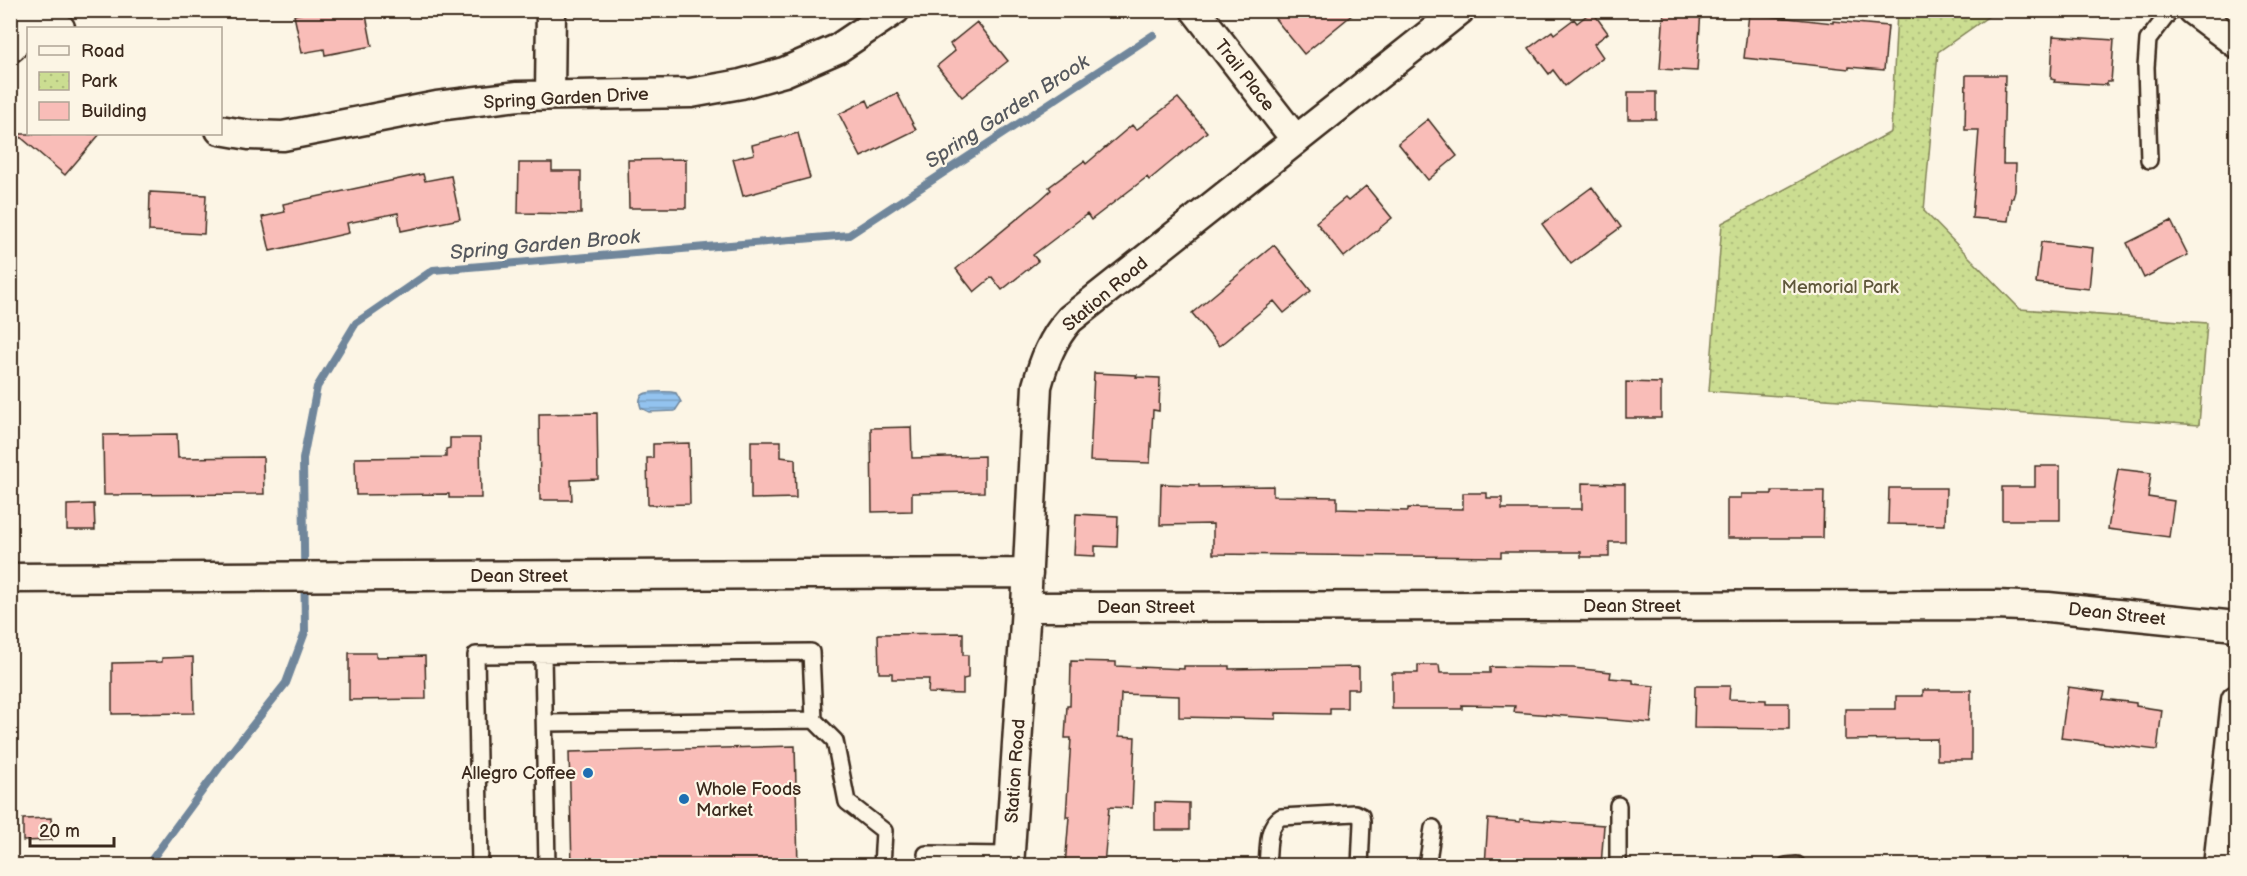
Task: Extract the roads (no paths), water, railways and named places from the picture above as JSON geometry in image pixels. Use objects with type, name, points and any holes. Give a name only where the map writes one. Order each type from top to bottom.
[{"type":"street","points":[[10,45],[39,10],[59,27]]},
{"type":"street","points":[[550,95],[551,10]]},
{"type":"street","name":"Spring Garden Drive","points":[[222,130],[249,135],[283,136],[437,106],[518,96],[691,93],[741,84],[784,72],[837,49],[895,10]]},
{"type":"street","name":"Trail Place","points":[[1195,10],[1296,140]]},
{"type":"street","name":"Station Road","points":[[1010,860],[1037,386],[1046,356],[1062,328],[1070,319],[1460,10]]},
{"type":"street","points":[[2192,10],[2236,44]]},
{"type":"street","name":"Dean Street","points":[[10,578],[1028,573]]},
{"type":"street","name":"Dean Street","points":[[1026,607],[1995,605],[2048,607],[2236,626]]},
{"type":"street","points":[[2217,866],[2236,700]]},
{"type":"lane","points":[[2149,160],[2146,68],[2148,40],[2171,10]]},
{"type":"lane","points":[[480,866],[476,655],[811,652],[814,720],[835,741],[847,802],[884,831],[882,866]]},
{"type":"lane","points":[[543,655],[547,866]]},
{"type":"lane","points":[[545,723],[814,720]]},
{"type":"lane","points":[[1618,805],[1618,866]]},
{"type":"lane","points":[[1267,866],[1271,827],[1281,817],[1355,813],[1361,816],[1362,822],[1360,866]]},
{"type":"lane","points":[[1427,866],[1433,828]]},
{"type":"lane","points":[[926,854],[1010,860]]},
{"type":"water","points":[[676,393],[681,402],[675,411],[649,412],[641,408],[641,397],[644,394]]},
{"type":"waterway","name":"Spring Garden Brook","points":[[147,866],[222,764],[286,683],[305,632],[303,459],[317,387],[356,323],[433,270],[849,235],[1153,35]]},
{"type":"place","name":"Allegro Coffee","points":[[588,773]]},
{"type":"place","name":"Whole Foods Market","points":[[684,799]]},
{"type":"park label","name":"Memorial Park","points":[[1840,287]]}]
